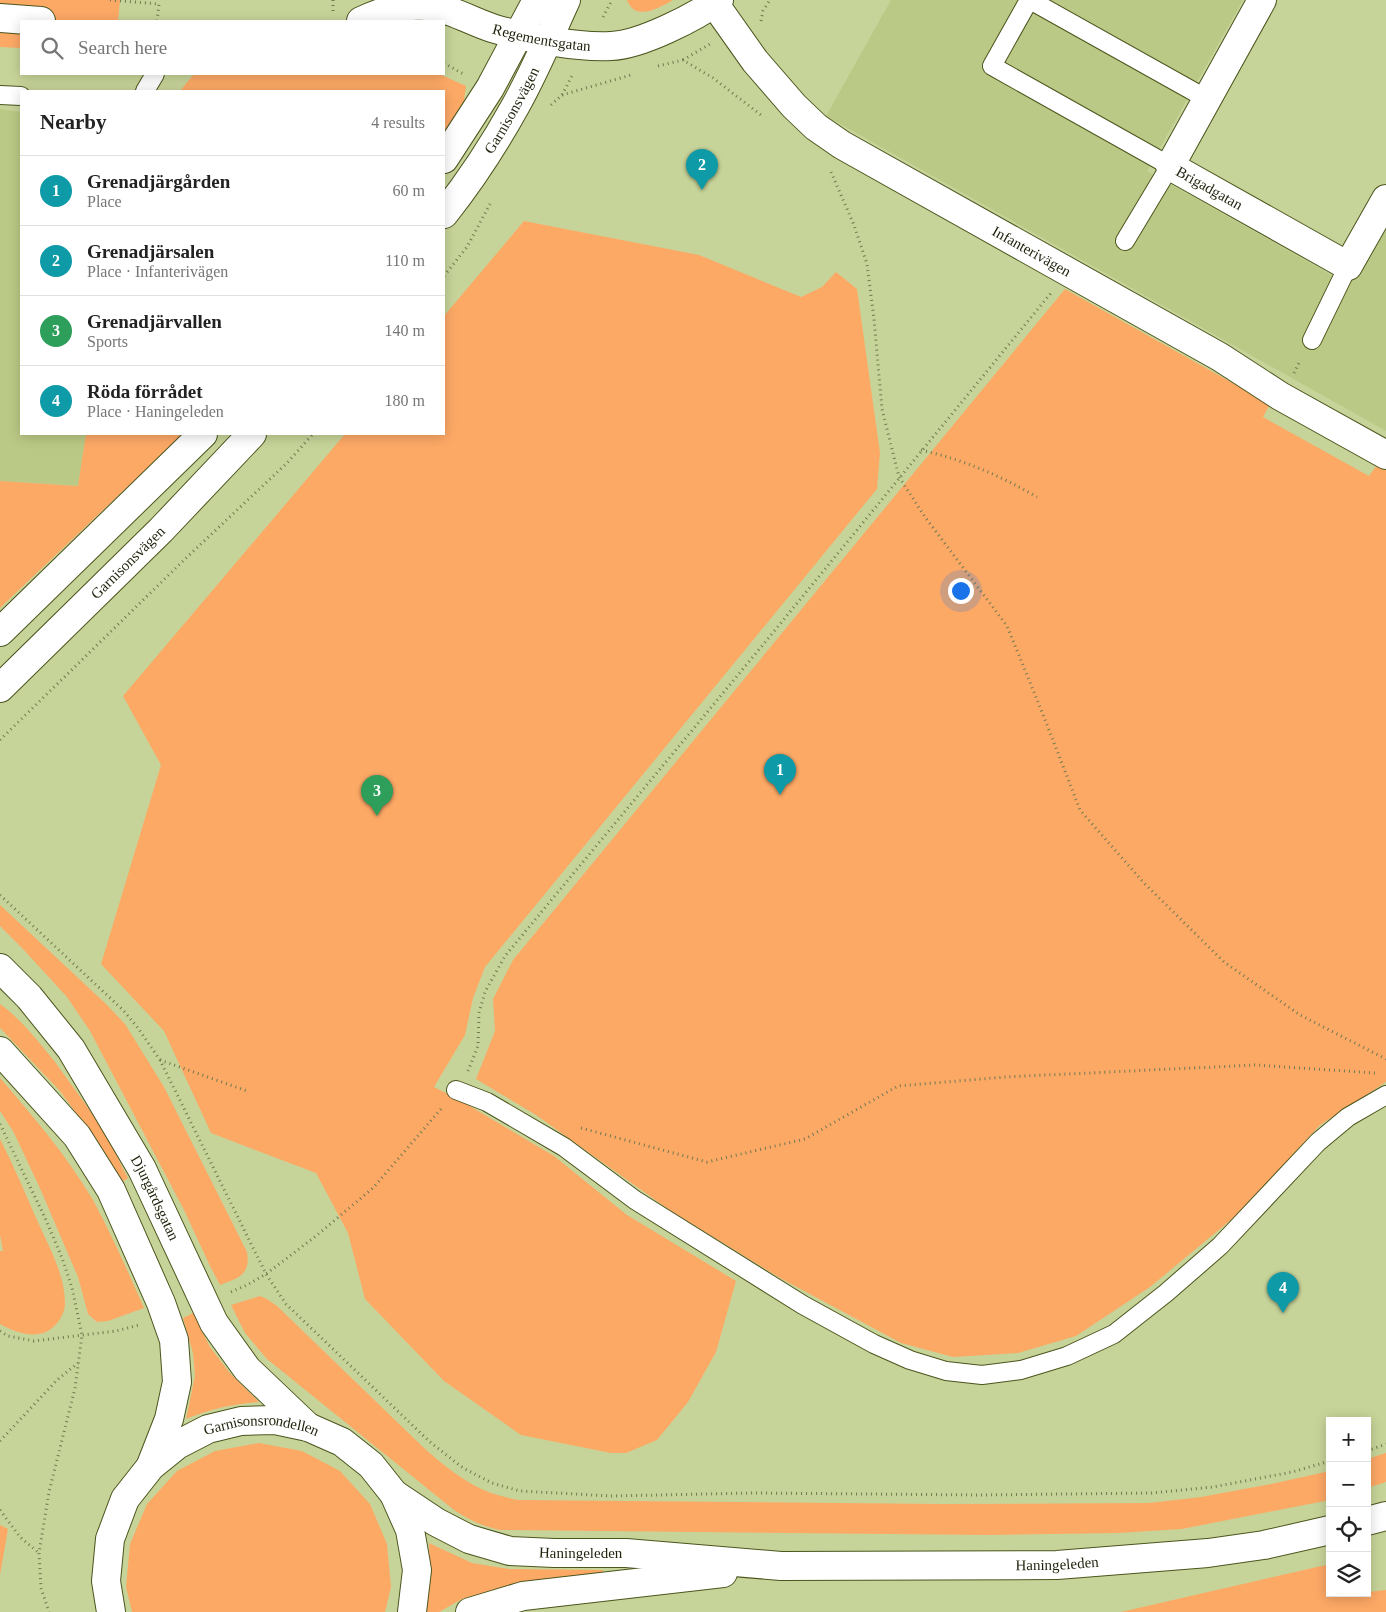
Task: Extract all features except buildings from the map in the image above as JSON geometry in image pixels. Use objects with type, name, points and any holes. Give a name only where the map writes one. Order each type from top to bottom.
[{"type":"main road","name":"Garnisonsvägen","points":[[445,157],[490,88],[537,0]]},
{"type":"main road","name":"Garnisonsvägen","points":[[445,213],[460,193],[506,121],[566,0]]},
{"type":"main road","name":"Brigadgatan","points":[[1262,0],[1170,166],[1348,266]]},
{"type":"main road","name":"Regementsgatan","points":[[363,20],[381,12],[400,7],[421,5],[448,10],[495,29],[547,40],[613,46],[666,30],[717,2]]},
{"type":"main road","name":"Infanterivägen","points":[[717,2],[755,61],[794,106],[816,127],[842,145],[1220,357],[1280,396],[1386,455]]},
{"type":"main road","points":[[0,18],[28,20]]},
{"type":"main road","points":[[1348,266],[1386,198]]},
{"type":"main road","points":[[0,632],[202,435]]},
{"type":"main road","name":"Garnisonsvägen","points":[[0,688],[161,530],[251,435]]},
{"type":"main road","name":"Djurgårdsgatan","points":[[0,968],[29,997],[70,1049],[142,1170],[214,1323],[247,1369],[308,1427]]},
{"type":"main road","points":[[0,1051],[77,1136],[111,1190],[161,1303],[174,1340],[177,1382],[169,1419],[151,1466]]},
{"type":"main road","name":"Garnisonsrondellen","points":[[112,1612],[106,1581],[110,1539],[125,1500],[151,1466],[177,1444],[208,1429],[241,1421],[275,1420],[308,1427],[342,1442],[371,1465],[394,1494],[410,1530],[417,1570],[412,1612]]},
{"type":"main road","name":"Haningeleden","points":[[394,1494],[436,1522],[469,1539],[510,1551],[626,1553],[781,1566],[1057,1565],[1208,1553],[1264,1545],[1326,1531]]},
{"type":"main road","points":[[1371,1520],[1386,1516]]},
{"type":"main road","name":"Haningeleden","points":[[470,1612],[523,1596],[781,1566]]},
{"type":"lane","points":[[1126,241],[1170,166],[992,66],[1030,0],[1207,99]]},
{"type":"lane","points":[[146,90],[154,75]]},
{"type":"lane","points":[[0,95],[20,96]]},
{"type":"lane","points":[[1312,340],[1348,266]]},
{"type":"lane","points":[[456,1090],[487,1102],[564,1147],[643,1205],[796,1300],[874,1344],[910,1360],[946,1371],[982,1375],[1021,1370],[1067,1356],[1114,1334],[1166,1293],[1220,1246],[1318,1142],[1348,1117],[1386,1095]]},
{"type":"path","points":[[110,0],[159,4],[164,0]]},
{"type":"path","points":[[763,11],[770,0]]},
{"type":"path","points":[[157,20],[159,4]]},
{"type":"path","points":[[656,67],[683,60],[712,78],[762,116]]},
{"type":"path","points":[[562,95],[638,72]]},
{"type":"path","points":[[829,166],[854,225],[867,264],[882,409],[899,477],[925,517],[1007,626],[1080,810],[1143,882],[1224,962],[1300,1015],[1386,1059]]},
{"type":"path","points":[[225,1295],[247,1286],[266,1274],[374,1188],[429,1124],[466,1075],[478,1046],[480,1013],[486,992],[505,956],[730,685],[1068,271]]},
{"type":"path","points":[[0,740],[184,560],[287,463],[312,435]]},
{"type":"path","points":[[921,450],[976,466],[1037,498]]},
{"type":"path","points":[[0,895],[123,1010],[138,1028],[160,1060],[266,1274],[286,1304],[430,1442],[463,1468],[492,1483],[520,1491],[610,1496],[752,1492],[981,1496],[1152,1493],[1213,1487],[1292,1472],[1327,1462]]},
{"type":"path","points":[[160,1060],[247,1091]]},
{"type":"path","points":[[581,1128],[707,1162],[806,1139],[898,1086],[1005,1077],[1255,1065],[1377,1073]]},
{"type":"path","points":[[0,1124],[62,1258],[72,1288],[82,1336],[75,1388],[49,1492],[40,1553],[41,1588],[49,1612]]},
{"type":"path","points":[[0,1331],[8,1336],[34,1341],[116,1331],[142,1324]]},
{"type":"path","points":[[0,1441],[57,1380],[78,1363]]},
{"type":"path","points":[[1371,1450],[1386,1444]]},
{"type":"path","points":[[0,1510],[20,1537],[40,1553]]},
{"type":"shaded area","points":[[0,0],[120,0],[118,20],[20,20],[20,48],[0,47]]},
{"type":"shaded area","points":[[627,0],[673,0],[654,9],[641,12],[631,7]]},
{"type":"shaded area","points":[[891,0],[1243,0],[1147,171],[1349,285],[1386,219],[1386,431],[826,116]]},
{"type":"shaded area","points":[[193,75],[441,75],[466,86],[464,101],[445,135],[445,90],[181,90]]},
{"type":"shaded area","points":[[0,109],[20,112],[20,435],[86,435],[79,486],[0,481]]},
{"type":"shaded area","points":[[524,221],[699,255],[801,297],[822,287],[836,272],[857,289],[880,453],[877,489],[485,967],[473,998],[465,1035],[434,1087],[554,1156],[627,1215],[736,1281],[716,1352],[688,1402],[657,1440],[626,1453],[611,1453],[521,1435],[444,1381],[365,1299],[348,1233],[316,1173],[211,1133],[164,1031],[101,964],[161,765],[123,696],[344,435],[445,435],[445,315]]},
{"type":"shaded area","points":[[1065,289],[1270,404],[1263,417],[1369,476],[1377,465],[1386,470],[1386,1082],[1320,1125],[1238,1214],[1150,1287],[1076,1336],[1018,1353],[953,1357],[901,1343],[780,1278],[668,1209],[536,1115],[476,1079],[495,1031],[493,999],[513,960]]},
{"type":"shaded area","points":[[86,435],[182,435],[0,608],[0,481],[78,486]]},
{"type":"shaded area","points":[[0,905],[125,1024],[164,1087],[247,1252],[247,1266],[238,1278],[220,1285],[184,1210],[90,1031],[67,997],[0,926]]},
{"type":"shaded area","points":[[0,1004],[23,1024],[55,1062],[99,1125],[128,1178],[122,1182],[60,1091],[0,1028]]},
{"type":"shaded area","points":[[0,1078],[49,1137],[83,1184],[107,1227],[144,1308],[108,1321],[97,1322],[88,1314],[78,1277],[39,1186],[13,1131],[0,1111]]},
{"type":"shaded area","points":[[0,1139],[51,1250],[62,1281],[65,1303],[63,1314],[57,1324],[51,1329],[39,1334],[25,1334],[0,1324],[0,1251],[3,1251],[0,1235]]},
{"type":"shaded area","points":[[260,1296],[267,1299],[277,1306],[446,1467],[481,1489],[518,1500],[941,1504],[1149,1503],[1201,1497],[1326,1472],[1326,1501],[1182,1529],[1119,1533],[991,1535],[500,1530],[487,1527],[454,1510],[267,1359],[245,1333],[231,1305]]},
{"type":"shaded area","points":[[193,1313],[210,1347],[229,1372],[259,1402],[239,1404],[205,1412],[186,1419],[195,1376],[193,1353],[183,1318]]},
{"type":"shaded area","points":[[259,1443],[302,1451],[340,1471],[370,1504],[387,1544],[391,1587],[385,1612],[132,1612],[126,1587],[130,1544],[147,1504],[177,1471],[215,1451]]},
{"type":"shaded area","points":[[1386,1453],[1386,1482],[1371,1487],[1371,1462],[1371,1458]]},
{"type":"shaded area","points":[[0,1525],[8,1529],[0,1575]]},
{"type":"shaded area","points":[[429,1543],[472,1563],[509,1569],[603,1570],[603,1575],[516,1583],[462,1599],[439,1612],[425,1612],[430,1576]]},
{"type":"shaded area","points":[[1326,1565],[1326,1597],[1371,1597],[1371,1592],[1386,1590],[1386,1612],[1121,1612]]},
{"type":"place","name":"Grenadjärsalen","points":[[702,190]]},
{"type":"place","name":"Grenadjärgården","points":[[780,795]]},
{"type":"place","name":"Grenadjärvallen","points":[[377,816]]},
{"type":"place","name":"Röda förrådet","points":[[1283,1313]]}]
